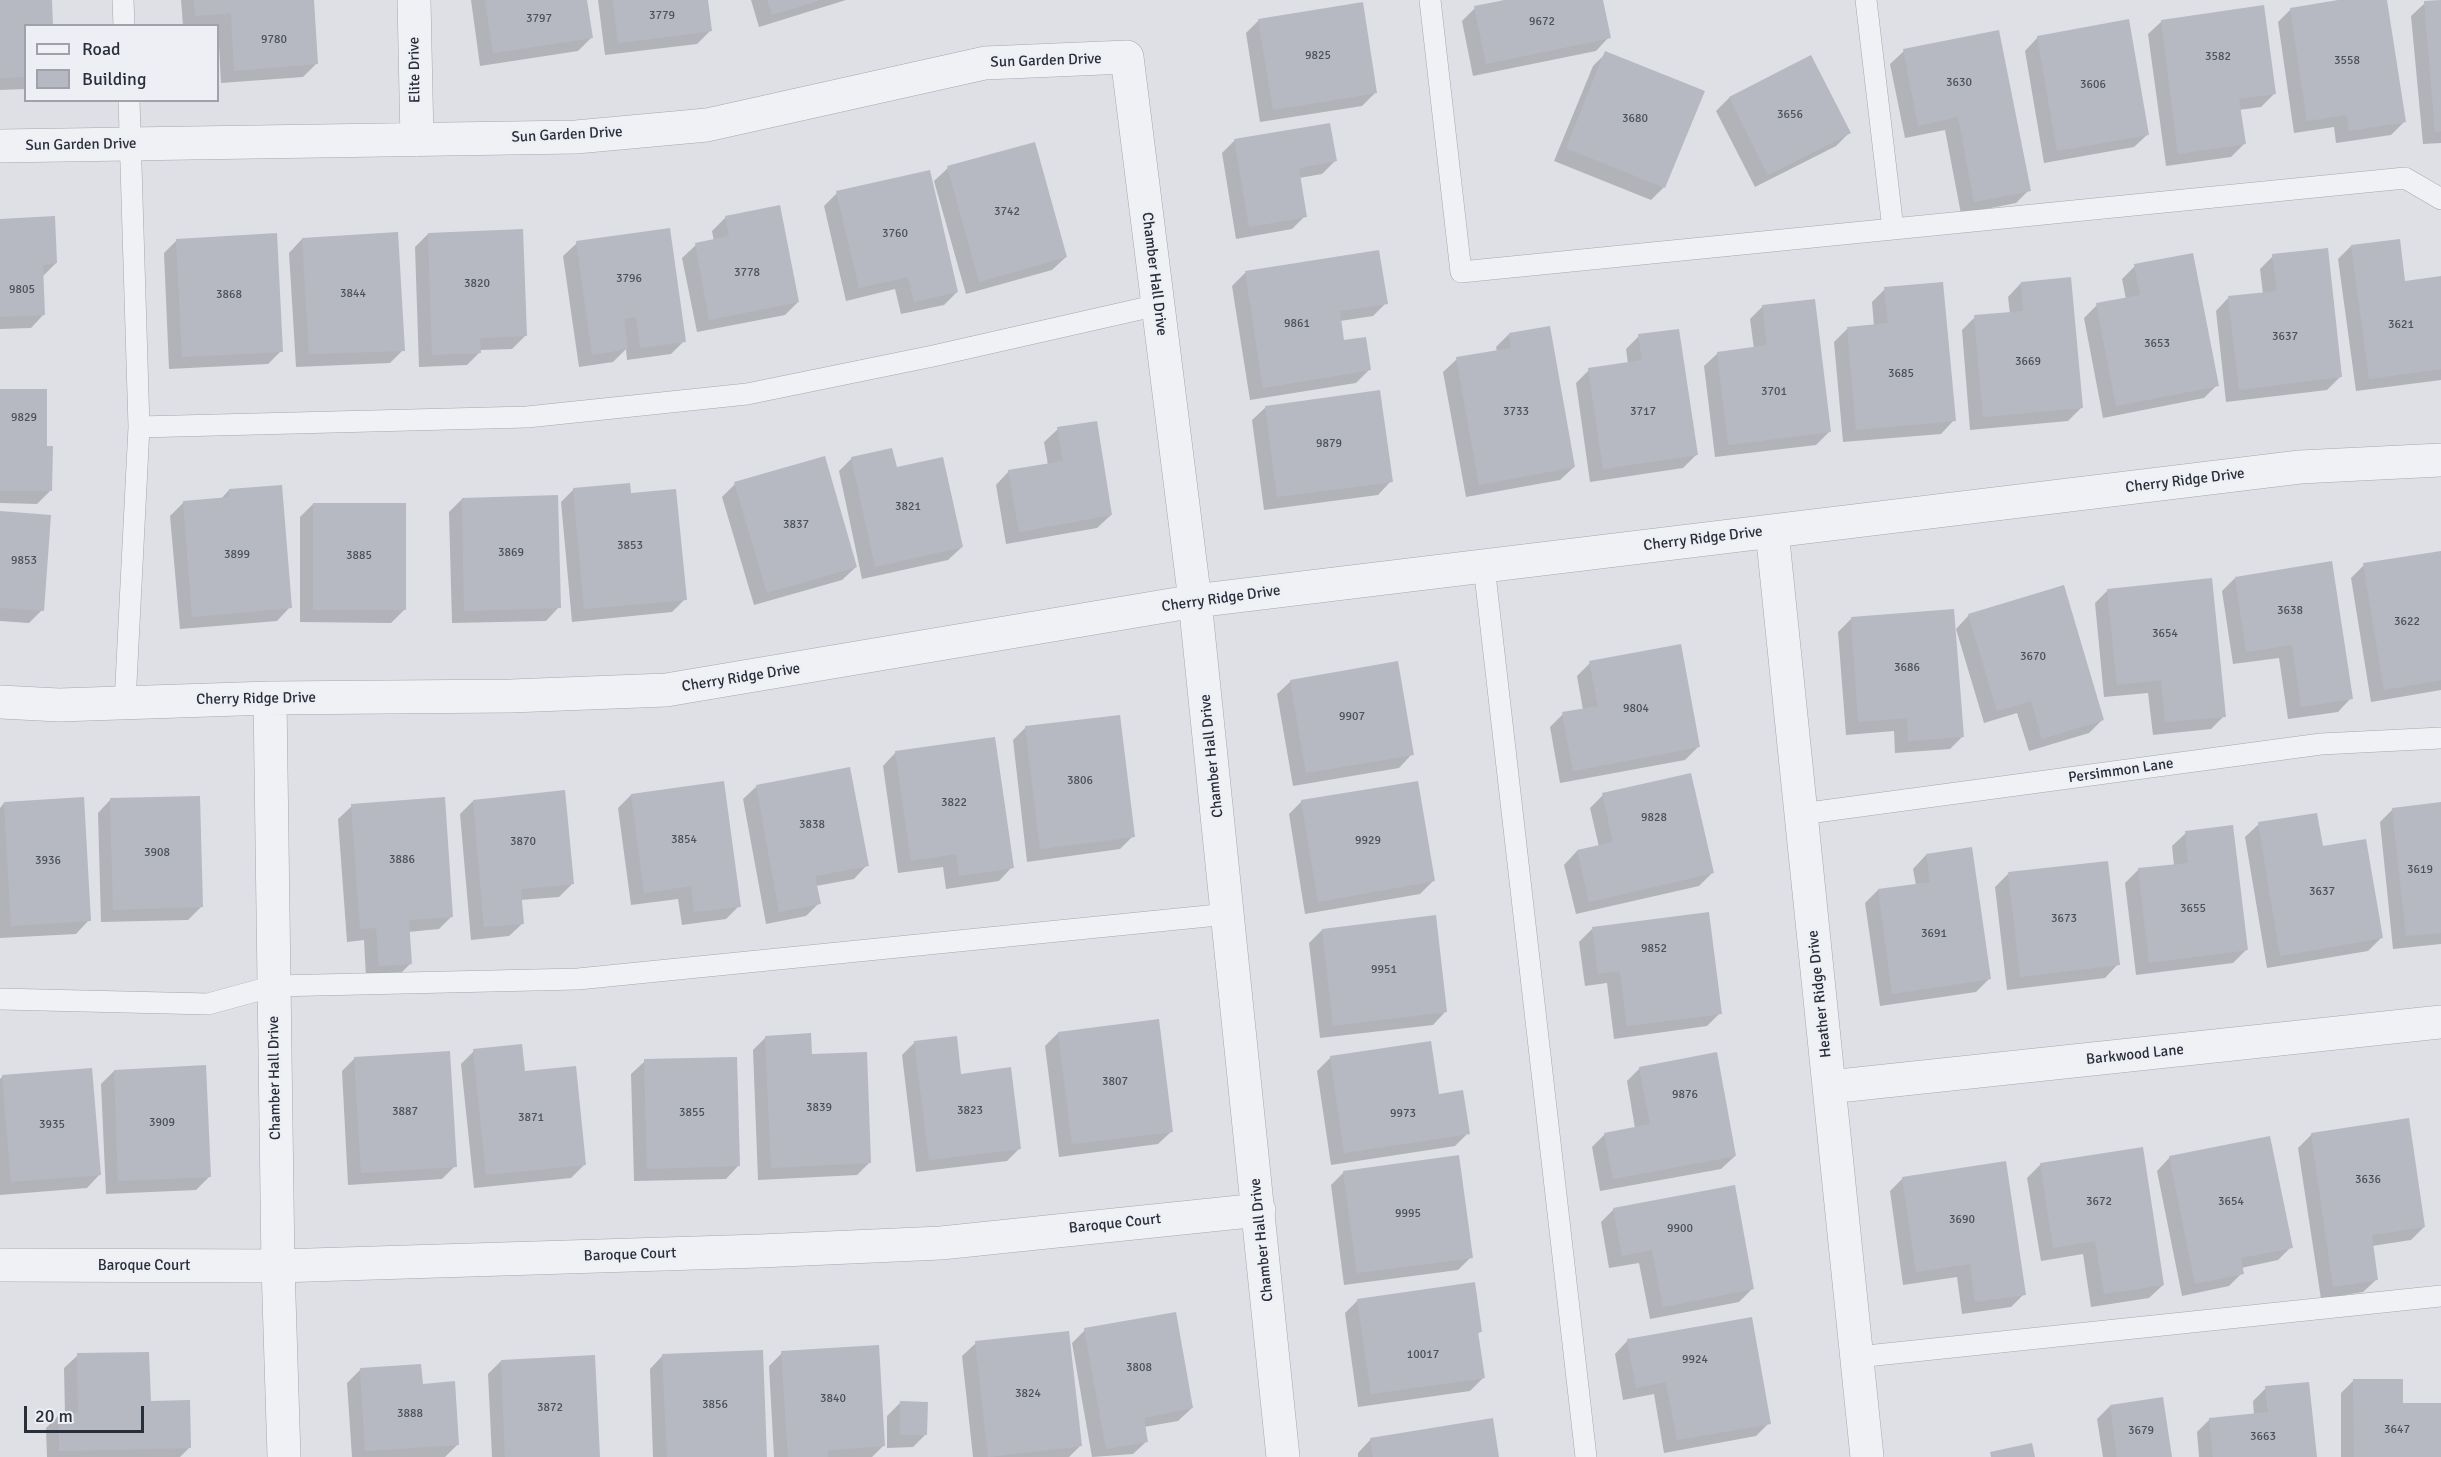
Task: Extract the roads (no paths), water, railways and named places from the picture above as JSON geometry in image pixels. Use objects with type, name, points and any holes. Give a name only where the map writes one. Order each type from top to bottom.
[{"type":"street","name":"Elite Drive","points":[[414,0],[417,140]]},
{"type":"street","name":"Sun Garden Drive","points":[[0,146],[576,137],[707,124],[985,63],[1127,57]]},
{"type":"street","name":"Chamber Hall Drive","points":[[1127,57],[1195,601],[1283,1457]]},
{"type":"street","name":"Cherry Ridge Drive","points":[[0,702],[59,705],[270,698],[511,696],[666,690],[1195,601],[2300,467],[2441,460]]},
{"type":"street","name":"Heather Ridge Drive","points":[[1772,531],[1867,1457]]},
{"type":"street","name":"Chamber Hall Drive","points":[[270,698],[278,1266],[284,1457]]},
{"type":"street","name":"Barkwood Lane","points":[[1829,1087],[2441,1022]]},
{"type":"street","name":"Baroque Court","points":[[0,1265],[278,1266],[760,1251],[941,1243],[1258,1210]]},
{"type":"lane","points":[[123,0],[124,24]]},
{"type":"lane","points":[[1430,0],[1461,272],[2405,178],[2441,198]]},
{"type":"lane","points":[[1866,0],[1893,229]]},
{"type":"lane","points":[[125,703],[139,427],[129,102]]},
{"type":"lane","points":[[139,427],[527,417],[747,394],[933,357],[1158,305]]},
{"type":"lane","points":[[1484,566],[1586,1457]]},
{"type":"lane","name":"Persimmon Lane","points":[[1801,814],[2320,744],[2441,738]]},
{"type":"lane","points":[[0,999],[208,1004],[274,986],[578,979],[1228,914]]},
{"type":"lane","points":[[1857,1358],[2441,1296]]}]
